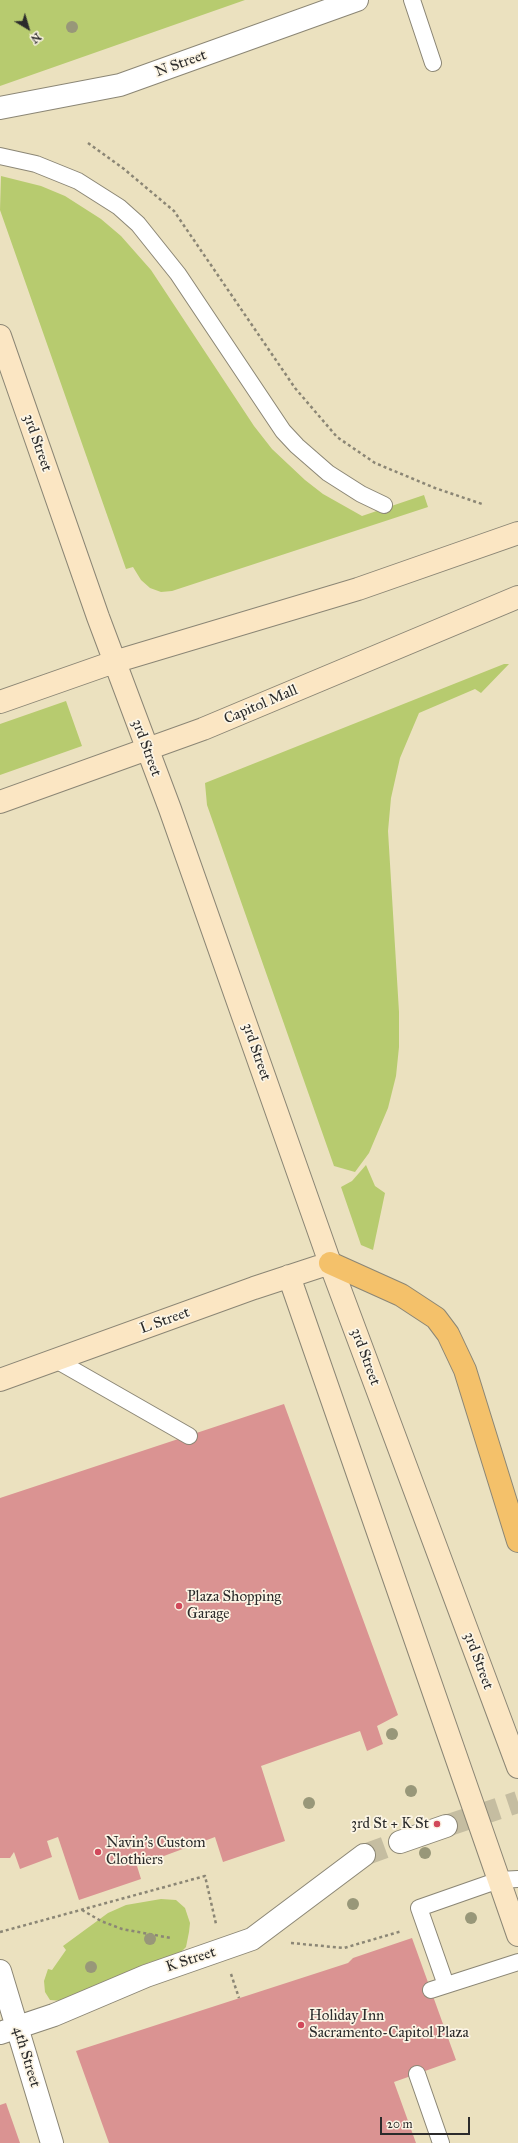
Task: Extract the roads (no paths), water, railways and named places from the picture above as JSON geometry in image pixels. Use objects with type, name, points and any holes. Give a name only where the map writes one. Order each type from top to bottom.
[{"type":"highway","points":[[330,1263],[401,1295],[436,1318],[448,1334],[465,1370],[518,1541]]},
{"type":"main road","name":"3rd Street","points":[[0,336],[114,662],[146,750],[170,809],[330,1263],[518,1767]]},
{"type":"main road","points":[[0,702],[114,662],[358,589],[518,533]]},
{"type":"main road","name":"Capitol Mall","points":[[0,802],[210,726],[518,597]]},
{"type":"main road","name":"L Street","points":[[0,1380],[289,1276],[330,1263]]},
{"type":"main road","points":[[289,1276],[509,1879],[518,1934]]},
{"type":"street","name":"N Street","points":[[0,108],[120,85],[357,0]]},
{"type":"street","points":[[400,1842],[446,1826]]},
{"type":"street","name":"K Street","points":[[8,2030],[54,2015],[146,1976],[252,1939],[364,1855]]},
{"type":"street","name":"4th Street","points":[[0,1971],[8,2030],[52,2143]]},
{"type":"lane","points":[[412,0],[433,63]]},
{"type":"lane","points":[[0,156],[36,164],[78,180],[109,199],[138,224],[178,274],[283,431],[297,446],[328,473],[361,494],[384,505]]},
{"type":"lane","points":[[56,1360],[189,1436]]},
{"type":"lane","points":[[509,1879],[420,1908],[425,1924],[438,1987],[518,1962]]},
{"type":"lane","points":[[417,2074],[441,2143]]},
{"type":"tunnel","points":[[446,1826],[518,1802]]},
{"type":"tunnel","points":[[364,1855],[400,1842]]},
{"type":"place","name":"Plaza Shopping Garage","points":[[179,1606]]},
{"type":"place","name":"3rd St + K St","points":[[437,1824]]},
{"type":"place","name":"Navin's Custom Clothiers","points":[[98,1852]]},
{"type":"place","name":"Holiday Inn Sacramento-Capitol Plaza","points":[[301,2025]]}]
